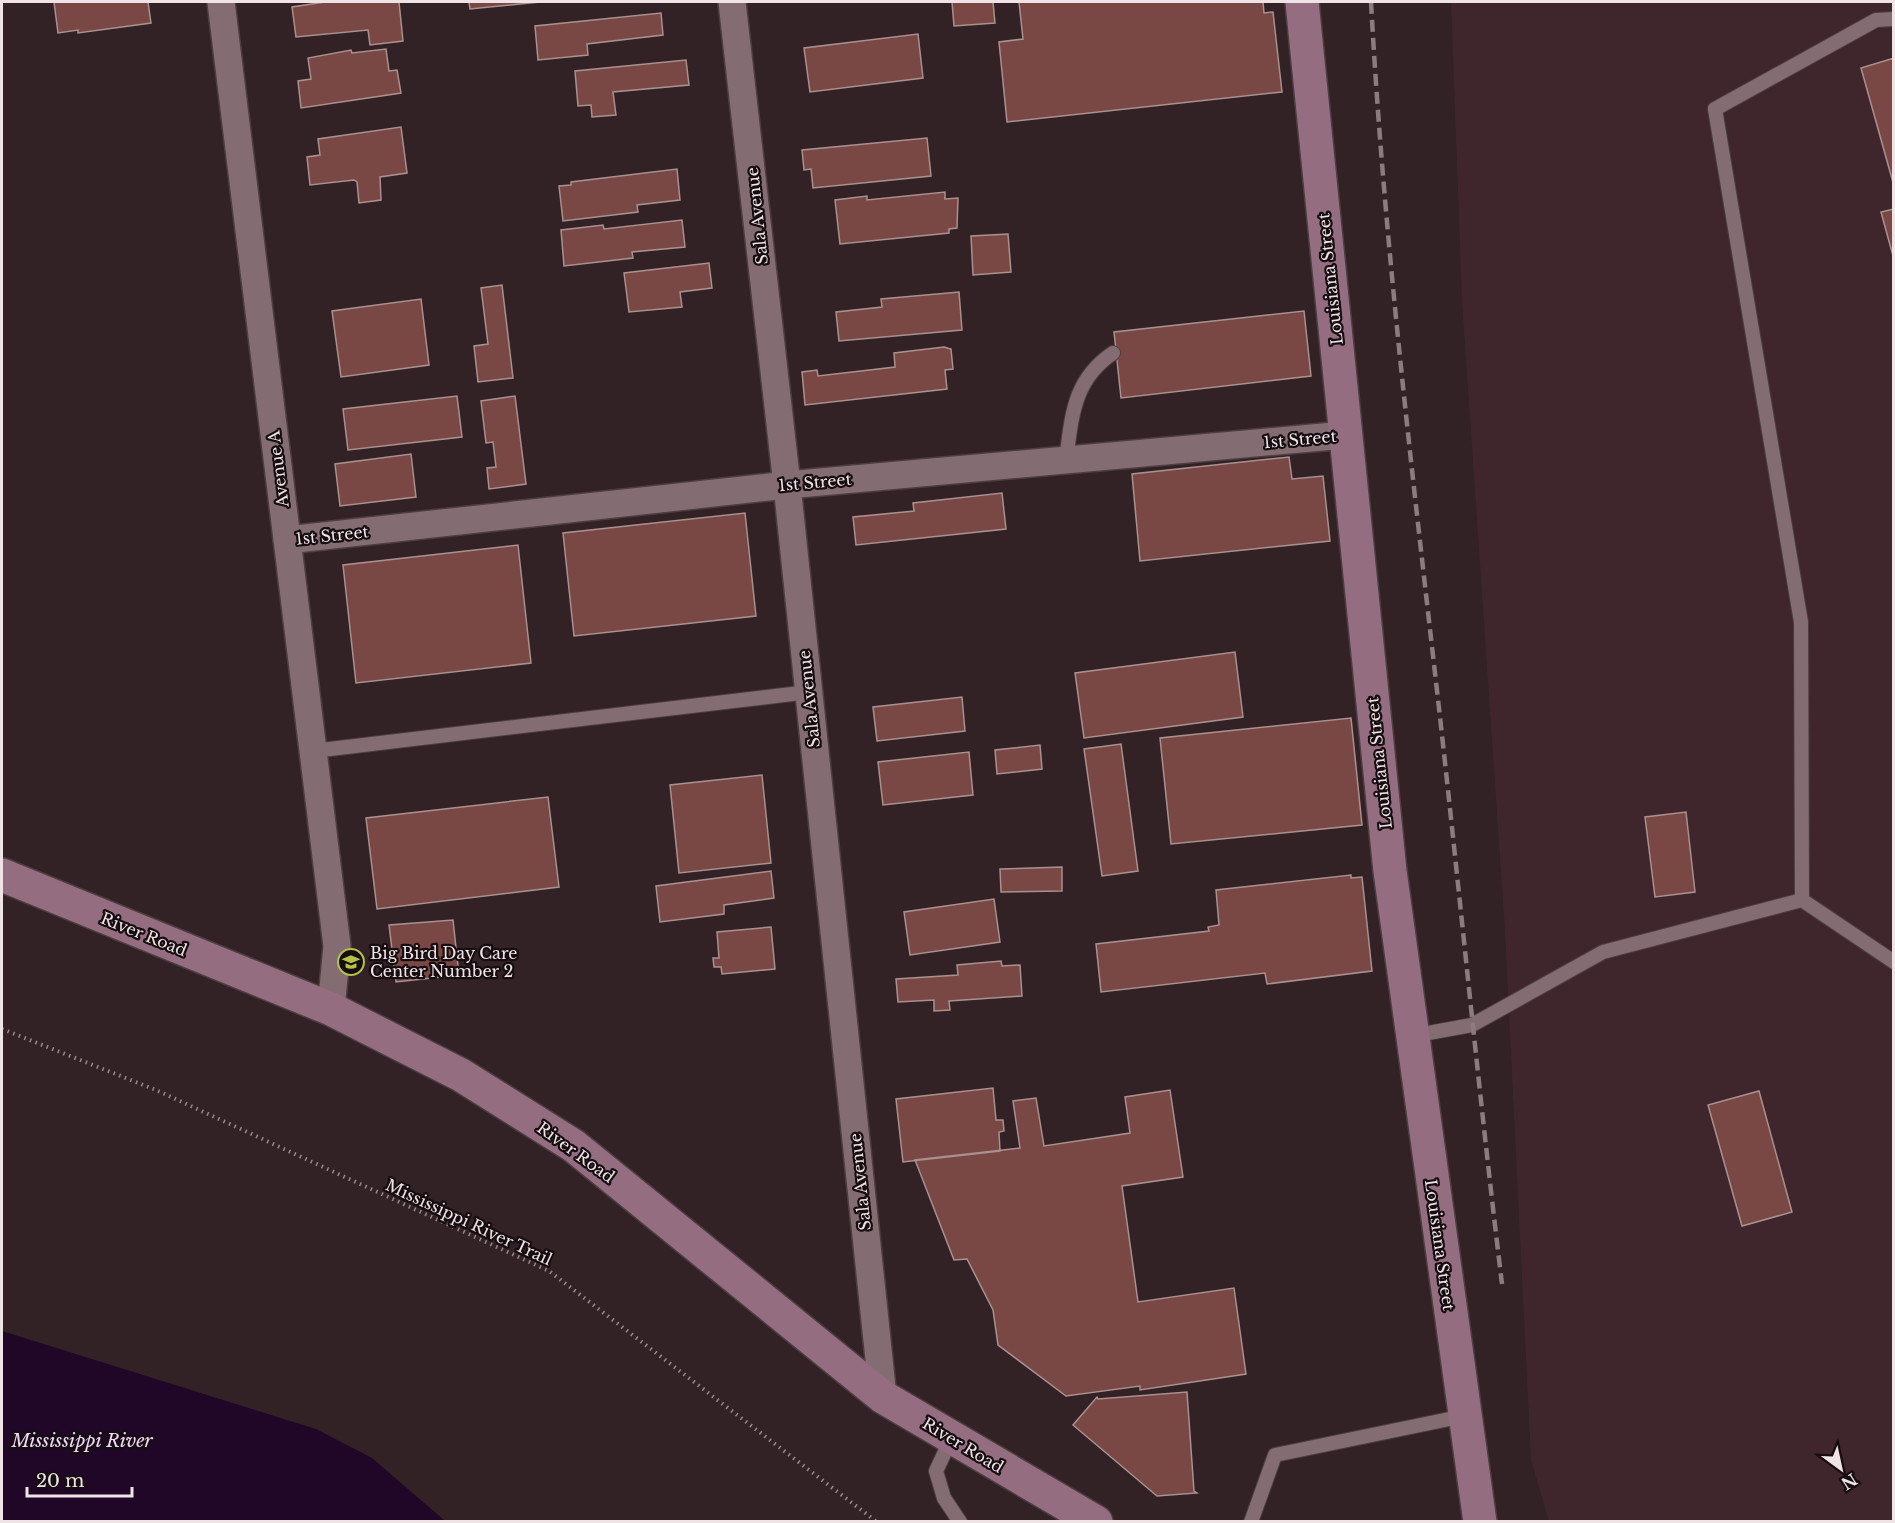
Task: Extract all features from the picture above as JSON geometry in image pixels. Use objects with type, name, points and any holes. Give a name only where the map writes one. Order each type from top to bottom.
[{"type":"main road","name":"Louisiana Street","points":[[1302,2],[1390,871],[1480,1521]]},
{"type":"main road","name":"River Road","points":[[2,875],[331,1009],[461,1075],[574,1146],[883,1397],[951,1439],[1096,1521]]},
{"type":"street","name":"Avenue A","points":[[221,2],[338,946],[331,1009]]},
{"type":"street","name":"Sala Avenue","points":[[732,2],[787,485],[883,1397]]},
{"type":"street","name":"1st Street","points":[[287,540],[787,485],[1345,435]]},
{"type":"lane","points":[[1802,900],[1801,622],[1715,109],[1876,20],[1893,19]]},
{"type":"lane","points":[[1066,460],[1073,408],[1088,375],[1113,353]]},
{"type":"lane","points":[[313,751],[809,692]]},
{"type":"lane","points":[[1412,1036],[1472,1025],[1603,952],[1802,900],[1893,962]]},
{"type":"lane","points":[[1251,1521],[1275,1455],[1464,1416]]},
{"type":"lane","points":[[951,1439],[936,1471],[945,1498],[960,1521]]},
{"type":"path","name":"Mississippi River Trail","points":[[2,1029],[156,1090],[549,1271],[876,1521]]},
{"type":"shaded area","points":[[1451,2],[1893,2],[1893,1521],[1549,1521],[1531,1460],[1505,931],[1462,300]]},
{"type":"water","name":"Mississippi River","points":[[2,1331],[316,1429],[372,1458],[445,1521],[2,1521]]},
{"type":"building","points":[[54,2],[148,2],[151,23],[78,33],[78,30],[58,33]]},
{"type":"building","points":[[325,2],[399,2],[403,41],[370,45],[368,30],[296,37],[292,7]]},
{"type":"building","points":[[469,2],[540,2],[470,9]]},
{"type":"building","points":[[952,2],[993,2],[995,23],[954,26]]},
{"type":"building","points":[[1019,2],[1263,2],[1264,13],[1273,12],[1282,92],[1007,122],[999,42],[1023,39]]},
{"type":"building","points":[[661,13],[663,35],[587,44],[588,55],[538,60],[535,26]]},
{"type":"building","points":[[918,34],[923,78],[810,92],[804,48]]},
{"type":"building","points":[[386,49],[389,71],[397,70],[401,93],[301,108],[298,81],[311,79],[308,58],[351,50],[352,53]]},
{"type":"building","points":[[1894,58],[1894,186],[1861,68]]},
{"type":"building","points":[[686,60],[689,85],[613,92],[616,115],[592,117],[591,105],[578,106],[575,71]]},
{"type":"building","points":[[401,127],[407,173],[380,177],[381,200],[359,203],[357,182],[354,180],[310,185],[307,157],[320,155],[318,139]]},
{"type":"building","points":[[927,138],[931,176],[813,188],[811,169],[804,170],[802,150]]},
{"type":"building","points":[[677,169],[680,200],[637,205],[638,212],[563,221],[559,186],[571,185],[571,182]]},
{"type":"building","points":[[945,192],[945,199],[958,198],[957,228],[949,229],[949,233],[840,244],[835,200],[867,196],[867,200]]},
{"type":"building","points":[[1894,209],[1894,256],[1893,256],[1881,212]]},
{"type":"building","points":[[682,220],[685,247],[632,252],[633,258],[564,266],[561,230],[603,225],[604,229]]},
{"type":"building","points":[[1008,234],[1011,272],[973,275],[971,236]]},
{"type":"building","points":[[709,263],[712,288],[680,292],[682,307],[629,312],[624,273]]},
{"type":"building","points":[[502,285],[513,378],[478,382],[474,346],[488,344],[481,288]]},
{"type":"building","points":[[959,292],[962,330],[839,341],[836,312],[882,307],[881,299]]},
{"type":"building","points":[[421,299],[429,365],[341,377],[332,311]]},
{"type":"building","points":[[1304,311],[1311,376],[1121,398],[1114,332]]},
{"type":"building","points":[[944,347],[951,349],[953,369],[945,370],[947,389],[805,405],[802,372],[817,370],[818,376],[895,367],[894,353]]},
{"type":"building","points":[[457,396],[462,437],[348,450],[343,409]]},
{"type":"building","points":[[515,396],[526,484],[489,489],[487,468],[496,467],[493,442],[486,443],[481,401]]},
{"type":"building","points":[[411,454],[416,497],[340,506],[335,464]]},
{"type":"building","points":[[1289,457],[1292,479],[1323,476],[1330,541],[1140,561],[1132,474]]},
{"type":"building","points":[[1002,493],[1006,529],[856,545],[853,517],[914,511],[913,503]]},
{"type":"building","points":[[745,513],[756,616],[574,636],[563,533]]},
{"type":"building","points":[[518,545],[531,663],[356,683],[343,565]]},
{"type":"building","points":[[1235,652],[1243,717],[1084,738],[1075,673]]},
{"type":"building","points":[[962,697],[965,731],[877,741],[873,707]]},
{"type":"building","points":[[1351,718],[1362,825],[1171,844],[1160,738]]},
{"type":"building","points":[[1121,744],[1138,871],[1102,876],[1084,749]]},
{"type":"building","points":[[1040,745],[1042,769],[997,774],[995,750]]},
{"type":"building","points":[[969,752],[973,795],[883,805],[878,762]]},
{"type":"building","points":[[762,775],[771,863],[679,873],[670,785]]},
{"type":"building","points":[[548,797],[559,887],[377,909],[366,818]]},
{"type":"building","points":[[1686,812],[1695,892],[1655,897],[1645,817]]},
{"type":"building","points":[[1062,867],[1062,891],[1001,892],[1000,869]]},
{"type":"building","points":[[771,871],[774,898],[724,905],[724,914],[660,922],[656,886]]},
{"type":"building","points":[[1351,875],[1351,878],[1362,877],[1372,971],[1267,984],[1265,973],[1101,992],[1096,944],[1209,931],[1208,927],[1219,925],[1216,890]]},
{"type":"building","points":[[994,899],[1000,942],[910,955],[904,912]]},
{"type":"building","points":[[453,920],[459,975],[396,982],[389,925]]},
{"type":"building","points":[[771,927],[775,969],[722,974],[721,967],[714,967],[713,958],[719,958],[717,932]]},
{"type":"building","points":[[1001,961],[1002,966],[1020,965],[1022,996],[949,1001],[950,1010],[934,1011],[934,1000],[898,1002],[896,979],[958,975],[957,965]]},
{"type":"building","points":[[993,1088],[996,1120],[1003,1120],[1004,1131],[999,1132],[1000,1151],[903,1162],[896,1099]]},
{"type":"building","points":[[1170,1090],[1183,1177],[1122,1186],[1138,1302],[1234,1288],[1246,1374],[1140,1390],[1140,1386],[1066,1396],[998,1345],[993,1310],[967,1259],[954,1260],[915,1160],[1020,1148],[1013,1101],[1036,1098],[1044,1146],[1130,1133],[1125,1097]]},
{"type":"building","points":[[1759,1091],[1792,1212],[1742,1226],[1708,1105]]},
{"type":"building","points":[[1187,1392],[1194,1491],[1197,1493],[1157,1496],[1073,1425],[1097,1397],[1098,1399]]},
{"type":"railway","points":[[1371,2],[1383,181],[1400,360],[1502,1284]]},
{"type":"place","name":"Big Bird Day Care Center Number 2","points":[[351,962]]}]
